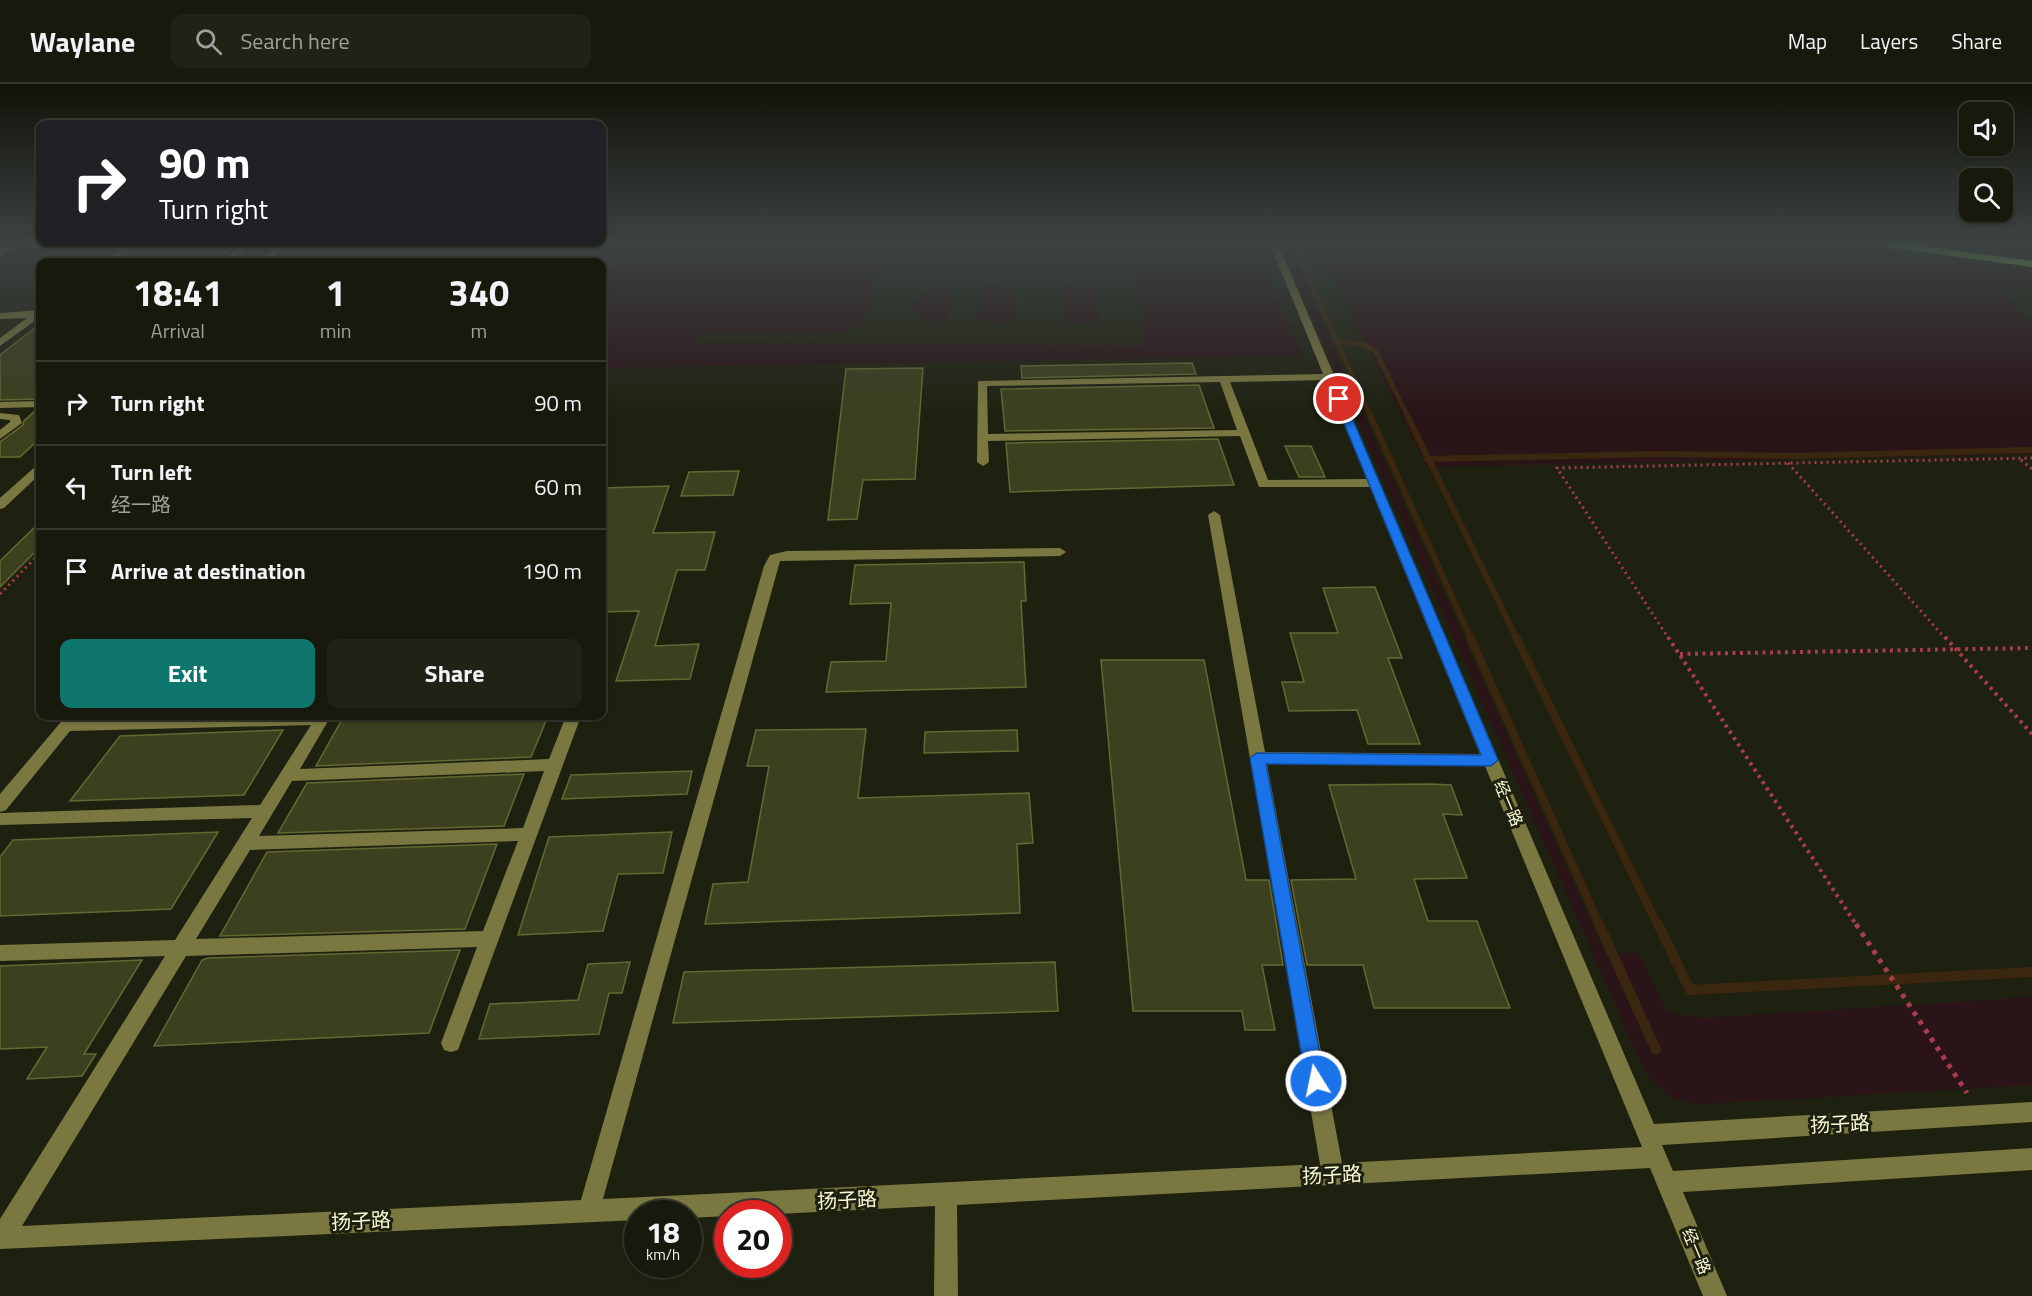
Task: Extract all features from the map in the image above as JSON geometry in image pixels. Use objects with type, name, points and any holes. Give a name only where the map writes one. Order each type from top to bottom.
[{"type":"street","name":"经一路","points":[[1298,301],[1715,1296]]},
{"type":"street","points":[[0,316],[36,314]]},
{"type":"street","points":[[0,343],[36,316]]},
{"type":"street","points":[[983,462],[982,383],[1330,377]]},
{"type":"street","points":[[1224,379],[1263,484],[1375,483]]},
{"type":"street","points":[[0,405],[36,404]]},
{"type":"street","points":[[0,416],[15,417],[16,423],[0,436]]},
{"type":"street","points":[[983,438],[1244,433]]},
{"type":"street","points":[[0,505],[35,478]]},
{"type":"street","points":[[1214,515],[1333,1174]]},
{"type":"street","points":[[589,1211],[775,558],[787,555],[1060,552]]},
{"type":"street","points":[[0,806],[70,721],[133,720]]},
{"type":"street","points":[[1,1238],[321,720]]},
{"type":"street","points":[[451,1043],[572,720]]},
{"type":"street","points":[[1257,758],[1491,760]]},
{"type":"street","points":[[287,775],[555,765]]},
{"type":"street","points":[[0,819],[265,811]]},
{"type":"street","points":[[244,843],[529,834]]},
{"type":"street","points":[[0,953],[490,939]]},
{"type":"street","name":"扬子路","points":[[1648,1135],[2032,1112]]},
{"type":"street","name":"扬子路","points":[[1,1238],[946,1195],[1657,1157]]},
{"type":"street","points":[[1667,1182],[2032,1159]]},
{"type":"street","points":[[946,1195],[946,1296]]},
{"type":"path","points":[[1982,1115],[1557,468],[2032,458]]},
{"type":"path","points":[[2020,459],[2032,469]]},
{"type":"path","points":[[1788,463],[2032,734]]},
{"type":"path","points":[[0,594],[36,557]]},
{"type":"path","points":[[1680,654],[2032,648]]},
{"type":"shaded area","points":[[606,301],[869,301],[863,325],[839,333],[698,334],[694,343],[1145,345],[1138,301],[1180,301],[1184,316],[1180,301],[1279,301],[1302,356],[606,368]]},
{"type":"shaded area","points":[[950,301],[947,320],[939,322],[920,319],[913,311],[916,302]]},
{"type":"shaded area","points":[[980,301],[1014,301],[1015,320],[1002,323],[977,320]]},
{"type":"shaded area","points":[[1063,301],[1098,301],[1099,319],[1095,322],[1078,324],[1064,322]]},
{"type":"shaded area","points":[[1305,301],[1312,301],[1605,953],[1639,953],[1667,1012],[1703,1018],[2032,997],[2032,1085],[1703,1104],[1684,1101],[1669,1095],[1644,1070]]},
{"type":"shaded area","points":[[1344,301],[2010,301],[2032,323],[2032,454],[1427,467]]},
{"type":"building","points":[[36,327],[36,399],[0,400],[0,355]]},
{"type":"building","points":[[1192,363],[1196,374],[1022,378],[1021,366]]},
{"type":"building","points":[[923,368],[915,479],[863,480],[857,519],[828,520],[846,369]]},
{"type":"building","points":[[1199,385],[1214,428],[1005,431],[1001,389]]},
{"type":"building","points":[[36,410],[36,442],[20,457],[0,457],[0,442],[23,425],[24,421]]},
{"type":"building","points":[[1218,439],[1234,485],[1010,492],[1006,443]]},
{"type":"building","points":[[1285,446],[1311,446],[1325,477],[1299,477]]},
{"type":"building","points":[[739,471],[733,495],[681,496],[689,472]]},
{"type":"building","points":[[669,486],[653,533],[715,532],[705,570],[677,570],[655,646],[699,644],[690,679],[616,681],[639,611],[606,612],[606,488]]},
{"type":"building","points":[[36,526],[36,551],[0,587],[0,561]]},
{"type":"building","points":[[1024,562],[1026,601],[1021,601],[1026,687],[826,692],[831,662],[886,661],[891,603],[850,604],[855,565]]},
{"type":"building","points":[[1375,587],[1402,658],[1388,658],[1420,744],[1368,744],[1357,710],[1289,711],[1282,682],[1304,682],[1290,633],[1338,633],[1323,588]]},
{"type":"building","points":[[1101,660],[1204,660],[1246,880],[1269,880],[1283,965],[1262,965],[1275,1030],[1245,1030],[1242,1011],[1133,1011]]},
{"type":"building","points":[[342,720],[546,720],[531,757],[316,766]]},
{"type":"building","points":[[866,729],[858,798],[1029,793],[1033,843],[1017,844],[1020,913],[705,924],[713,884],[748,882],[769,766],[747,766],[756,730]]},
{"type":"building","points":[[283,730],[244,795],[70,801],[120,736]]},
{"type":"building","points":[[1017,730],[1018,751],[924,753],[925,732]]},
{"type":"building","points":[[692,771],[687,794],[562,799],[571,775]]},
{"type":"building","points":[[524,774],[504,826],[278,833],[307,783]]},
{"type":"building","points":[[1329,785],[1451,785],[1462,815],[1443,814],[1467,878],[1414,879],[1428,921],[1477,921],[1510,1008],[1374,1008],[1363,965],[1307,965],[1291,880],[1356,879]]},
{"type":"building","points":[[218,832],[171,909],[0,916],[0,857],[13,840]]},
{"type":"building","points":[[672,832],[663,873],[618,874],[603,931],[518,935],[549,837]]},
{"type":"building","points":[[497,844],[465,929],[220,936],[267,852]]},
{"type":"building","points":[[460,950],[429,1033],[154,1046],[202,960],[208,958]]},
{"type":"building","points":[[142,960],[84,1054],[96,1054],[82,1076],[27,1079],[47,1047],[0,1049],[0,966]]},
{"type":"building","points":[[630,962],[622,993],[609,993],[599,1034],[479,1039],[490,1004],[578,1000],[588,964]]},
{"type":"building","points":[[1055,962],[1058,1011],[673,1023],[684,972]]},
{"type":"waterway","points":[[1319,301],[1371,417]]},
{"type":"waterway","points":[[1337,341],[1365,345],[1376,352],[1408,417]]},
{"type":"waterway","points":[[1370,415],[1471,639]]},
{"type":"waterway","points":[[1407,415],[1429,459]]},
{"type":"waterway","points":[[1429,459],[1656,454],[1793,456],[2032,450]]},
{"type":"waterway","points":[[1429,459],[1517,639]]},
{"type":"waterway","points":[[1470,637],[1600,926]]},
{"type":"waterway","points":[[1516,637],[1658,926]]},
{"type":"waterway","points":[[1599,924],[1656,1050]]},
{"type":"waterway","points":[[1658,924],[1690,990],[2032,972]]},
{"type":"route","points":[[1316,1081],[1257,758],[1491,760],[1339,399]]}]
